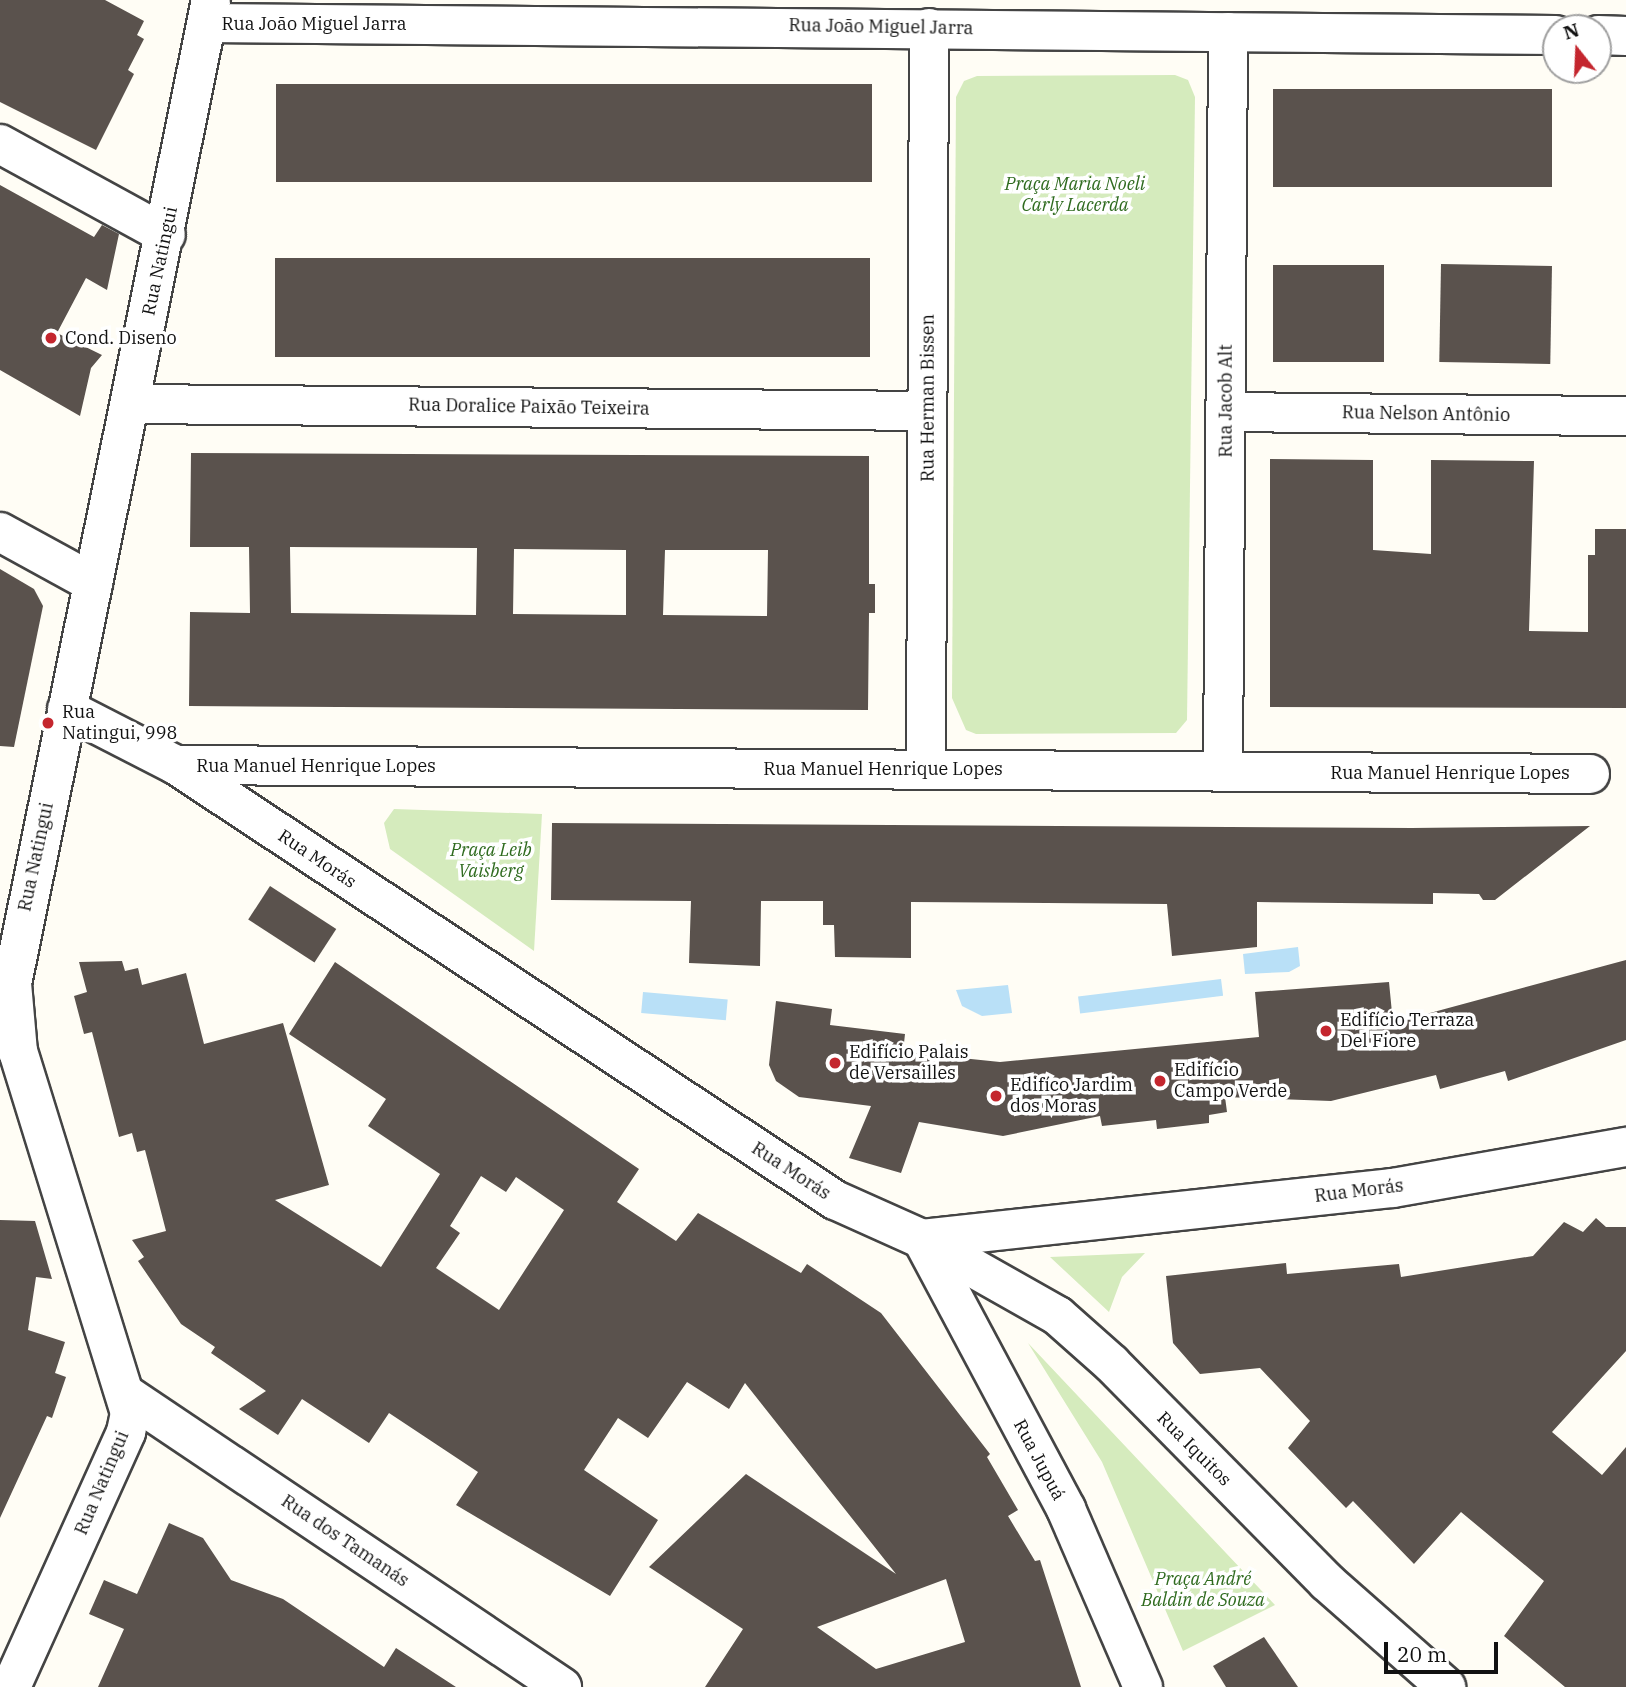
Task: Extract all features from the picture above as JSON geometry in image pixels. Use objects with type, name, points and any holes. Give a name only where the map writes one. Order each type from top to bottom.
[{"type":"street","name":"Rua João Miguel Jarra","points":[[209,11],[769,13],[929,28],[1542,35]]},
{"type":"street","name":"Rua Natingui","points":[[11,1687],[126,1432],[127,1395],[101,1330],[9,1054],[12,994],[18,942],[166,234],[209,11]]},
{"type":"street","name":"Rua Herman Bissen","points":[[926,769],[929,28]]},
{"type":"street","name":"Rua Jacob Alt","points":[[1223,771],[1228,32]]},
{"type":"street","points":[[0,144],[166,234]]},
{"type":"street","name":"Rua Doralice Paixão Teixeira","points":[[130,404],[927,411]]},
{"type":"street","name":"Rua Nelson Antônio","points":[[1226,412],[1626,416]]},
{"type":"street","points":[[0,533],[93,583]]},
{"type":"street","name":"Rua Morás","points":[[67,709],[176,765],[835,1200],[922,1239],[1393,1188],[1626,1147]]},
{"type":"street","name":"Rua Manuel Henrique Lopes","points":[[176,765],[1590,774]]},
{"type":"street","name":"Rua Jupuá","points":[[922,1239],[1066,1509],[1143,1687]]},
{"type":"street","name":"Rua Iquitos","points":[[922,1239],[1058,1316],[1112,1364],[1327,1582],[1446,1687]]},
{"type":"street","name":"Rua dos Tamanás","points":[[127,1395],[562,1687]]},
{"type":"green space","name":"Praça Maria Noeli Carly Lacerda","points":[[1175,75],[1188,80],[1195,97],[1187,720],[1176,733],[976,734],[966,730],[952,698],[956,97],[964,81],[977,76]]},
{"type":"green space","name":"Praça Leib Vaisberg","points":[[394,809],[542,814],[534,951],[390,849],[384,823]]},
{"type":"green space","points":[[1145,1253],[1122,1277],[1109,1312],[1050,1257]]},
{"type":"green space","name":"Praça André Baldin de Souza","points":[[1028,1343],[1275,1605],[1183,1651],[1102,1462]]},
{"type":"water","points":[[1298,947],[1300,966],[1289,972],[1245,974],[1243,954]]},
{"type":"water","points":[[1221,979],[1223,996],[1080,1013],[1078,997]]},
{"type":"water","points":[[1008,985],[1012,1013],[982,1016],[962,1006],[956,990]]},
{"type":"water","points":[[643,992],[728,999],[726,1020],[641,1013]]},
{"type":"building","points":[[0,0],[105,0],[144,21],[137,35],[144,39],[128,70],[134,74],[96,150],[0,102]]},
{"type":"building","points":[[276,84],[872,84],[872,182],[276,182]]},
{"type":"building","points":[[1273,89],[1552,89],[1552,187],[1273,187]]},
{"type":"building","points":[[0,185],[94,237],[102,225],[119,234],[107,290],[86,278],[57,333],[102,355],[91,368],[80,416],[0,370]]},
{"type":"building","points":[[275,258],[870,258],[870,357],[275,357]]},
{"type":"building","points":[[1441,264],[1552,266],[1550,364],[1439,362]]},
{"type":"building","points":[[1273,265],[1384,265],[1384,362],[1273,362]]},
{"type":"building","points":[[191,453],[869,456],[869,584],[875,584],[875,613],[869,613],[868,710],[189,706],[190,612],[250,613],[249,547],[190,547]],"holes":[[[290,547],[477,548],[476,615],[291,613]],[[514,549],[626,550],[626,615],[513,614]],[[665,550],[768,550],[767,616],[663,615]]]},
{"type":"building","points":[[1270,459],[1373,460],[1373,550],[1431,554],[1431,460],[1534,461],[1529,631],[1588,632],[1588,555],[1595,555],[1595,529],[1626,529],[1626,708],[1270,707]]},
{"type":"building","points":[[0,569],[34,589],[43,606],[14,747],[0,746]]},
{"type":"building","points":[[552,823],[1412,828],[1590,826],[1495,900],[1483,900],[1479,894],[1433,893],[1433,904],[1257,902],[1257,947],[1172,956],[1167,904],[911,902],[911,958],[835,957],[834,925],[823,925],[823,901],[761,901],[760,966],[689,963],[691,901],[551,900]]},
{"type":"building","points":[[270,886],[336,929],[314,963],[248,920]]},
{"type":"building","points":[[1626,960],[1626,1040],[1508,1081],[1505,1071],[1440,1089],[1436,1075],[1331,1101],[1225,1097],[1227,1112],[1209,1115],[1209,1123],[1157,1129],[1156,1120],[1102,1126],[1100,1116],[1003,1136],[919,1122],[901,1173],[849,1158],[871,1106],[799,1097],[776,1081],[769,1065],[776,1001],[832,1009],[830,1025],[905,1034],[903,1052],[1000,1062],[1259,1037],[1255,992],[1389,982],[1393,1023]]},
{"type":"building","points":[[122,961],[125,971],[138,968],[142,985],[186,973],[204,1044],[283,1023],[329,1185],[275,1200],[381,1267],[440,1174],[368,1126],[386,1099],[289,1034],[335,962],[639,1169],[617,1202],[676,1241],[698,1213],[801,1273],[807,1264],[881,1313],[990,1454],[987,1457],[1018,1510],[1008,1516],[1035,1561],[1040,1560],[1081,1687],[705,1687],[743,1629],[649,1567],[746,1474],[896,1574],[745,1383],[729,1409],[687,1382],[648,1438],[618,1418],[584,1470],[658,1520],[610,1596],[456,1505],[478,1472],[389,1413],[369,1443],[302,1399],[278,1435],[239,1409],[266,1391],[211,1353],[215,1347],[181,1324],[138,1261],[144,1257],[132,1240],[166,1231],[145,1150],[137,1152],[132,1133],[119,1137],[92,1032],[84,1034],[74,996],[87,992],[79,962]],"holes":[[[481,1176],[506,1192],[516,1177],[564,1210],[499,1310],[436,1268],[460,1233],[450,1226]],[[946,1579],[965,1642],[876,1669],[817,1627]]]},
{"type":"building","points":[[1596,1218],[1606,1227],[1626,1227],[1626,1351],[1552,1432],[1602,1475],[1626,1447],[1626,1687],[1565,1687],[1504,1636],[1544,1581],[1461,1512],[1414,1564],[1353,1501],[1346,1508],[1288,1448],[1310,1421],[1260,1368],[1200,1374],[1173,1343],[1166,1276],[1286,1263],[1287,1274],[1399,1264],[1401,1277],[1533,1256],[1564,1222],[1583,1232]]},
{"type":"building","points":[[0,1220],[35,1221],[52,1279],[36,1277],[28,1330],[65,1342],[55,1373],[66,1377],[52,1418],[47,1416],[0,1518]]},
{"type":"building","points":[[169,1523],[203,1538],[231,1580],[283,1599],[384,1667],[396,1648],[456,1687],[98,1687],[124,1629],[89,1614],[104,1580],[137,1594]]},
{"type":"building","points":[[1264,1637],[1298,1687],[1226,1687],[1213,1666]]},
{"type":"place","name":"Cond. Diseno","points":[[51,338]]},
{"type":"place","name":"Rua Natingui, 998","points":[[48,723]]},
{"type":"place","name":"Edifício Terraza Del Fiore","points":[[1326,1031]]},
{"type":"place","name":"Edifício Palais de Versailles","points":[[835,1063]]},
{"type":"place","name":"Edifício Campo Verde","points":[[1160,1081]]},
{"type":"place","name":"Edifíco Jardim dos Moras","points":[[996,1096]]}]
